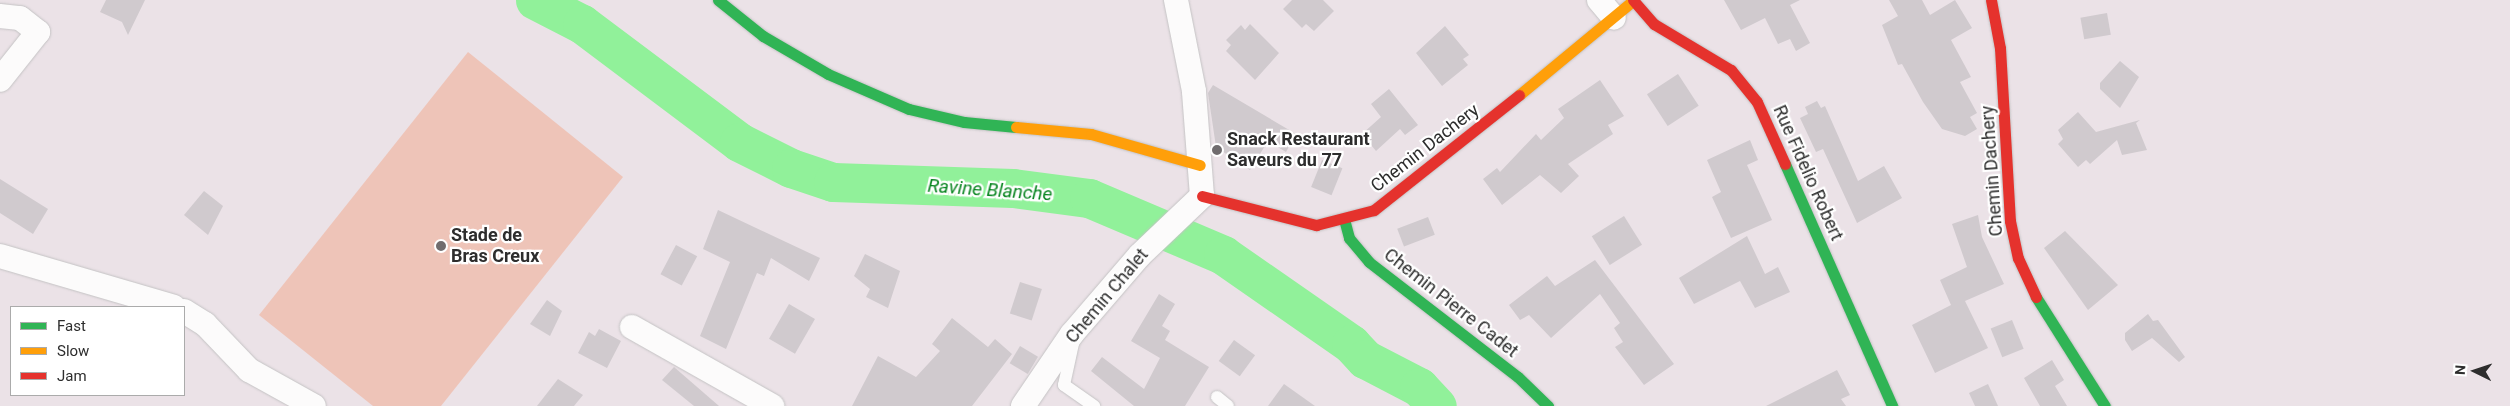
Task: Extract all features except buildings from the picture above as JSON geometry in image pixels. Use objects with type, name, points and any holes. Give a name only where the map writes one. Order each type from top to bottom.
[{"type":"street","points":[[718,0],[763,36],[828,74],[910,109],[964,122],[1091,134],[1200,165]]},
{"type":"street","points":[[1176,0],[1194,91],[1200,165],[1196,200]]},
{"type":"street","points":[[1599,0],[1614,18]]},
{"type":"street","name":"Chemin Dachery","points":[[1196,200],[1316,225],[1374,210],[1420,177],[1614,18],[1633,0]]},
{"type":"street","name":"Rue Fidelio Robert","points":[[1633,0],[1654,24],[1731,70],[1757,102],[1892,406]]},
{"type":"street","name":"Chemin Dachery","points":[[1990,0],[2000,48],[2010,222],[2018,258],[2032,292],[2105,406]]},
{"type":"street","points":[[0,16],[20,18],[38,32],[0,80]]},
{"type":"street","name":"Chemin Chalet","points":[[1023,406],[1072,334],[1140,254],[1196,200]]},
{"type":"street","name":"Chemin Pierre Cadet","points":[[1344,219],[1349,238],[1368,262],[1518,377],[1548,406]]},
{"type":"street","points":[[0,256],[171,306]]},
{"type":"street","points":[[185,312],[205,324],[249,370],[314,406]]},
{"type":"street","points":[[632,327],[772,406]]},
{"type":"lane","points":[[1072,334],[1076,343],[1064,385],[1094,406]]},
{"type":"lane","points":[[1218,397],[1228,406]]},
{"type":"shaded area","name":"Stade de Bras Creux","points":[[468,52],[623,177],[441,406],[373,406],[259,315]]},
{"type":"waterway","name":"Ravine Blanche","points":[[535,0],[582,24],[739,142],[791,168],[833,182],[1013,188],[1089,198],[1223,255],[1351,344],[1365,359],[1419,387],[1437,406]]},
{"type":"traffic: fast","points":[[718,0],[763,36],[828,74],[909,109],[964,122],[1016,127]]},
{"type":"traffic: fast","points":[[1785,164],[1892,406]]},
{"type":"traffic: fast","points":[[1344,219],[1349,238],[1369,262],[1518,377],[1548,406]]},
{"type":"traffic: fast","points":[[2036,297],[2105,406]]},
{"type":"traffic: slow","points":[[1519,95],[1634,0]]},
{"type":"traffic: slow","points":[[1016,127],[1091,134],[1200,165]]},
{"type":"traffic: jam","points":[[1633,0],[1654,24],[1731,70],[1757,102],[1785,164]]},
{"type":"traffic: jam","points":[[1991,0],[2000,48],[2010,221],[2018,258],[2036,297]]},
{"type":"traffic: jam","points":[[1202,196],[1316,225],[1374,210],[1519,95]]},
{"type":"place","name":"Snack Restaurant Saveurs du 77","points":[[1217,150]]},
{"type":"place","name":"Stade de Bras Creux","points":[[441,246]]}]
